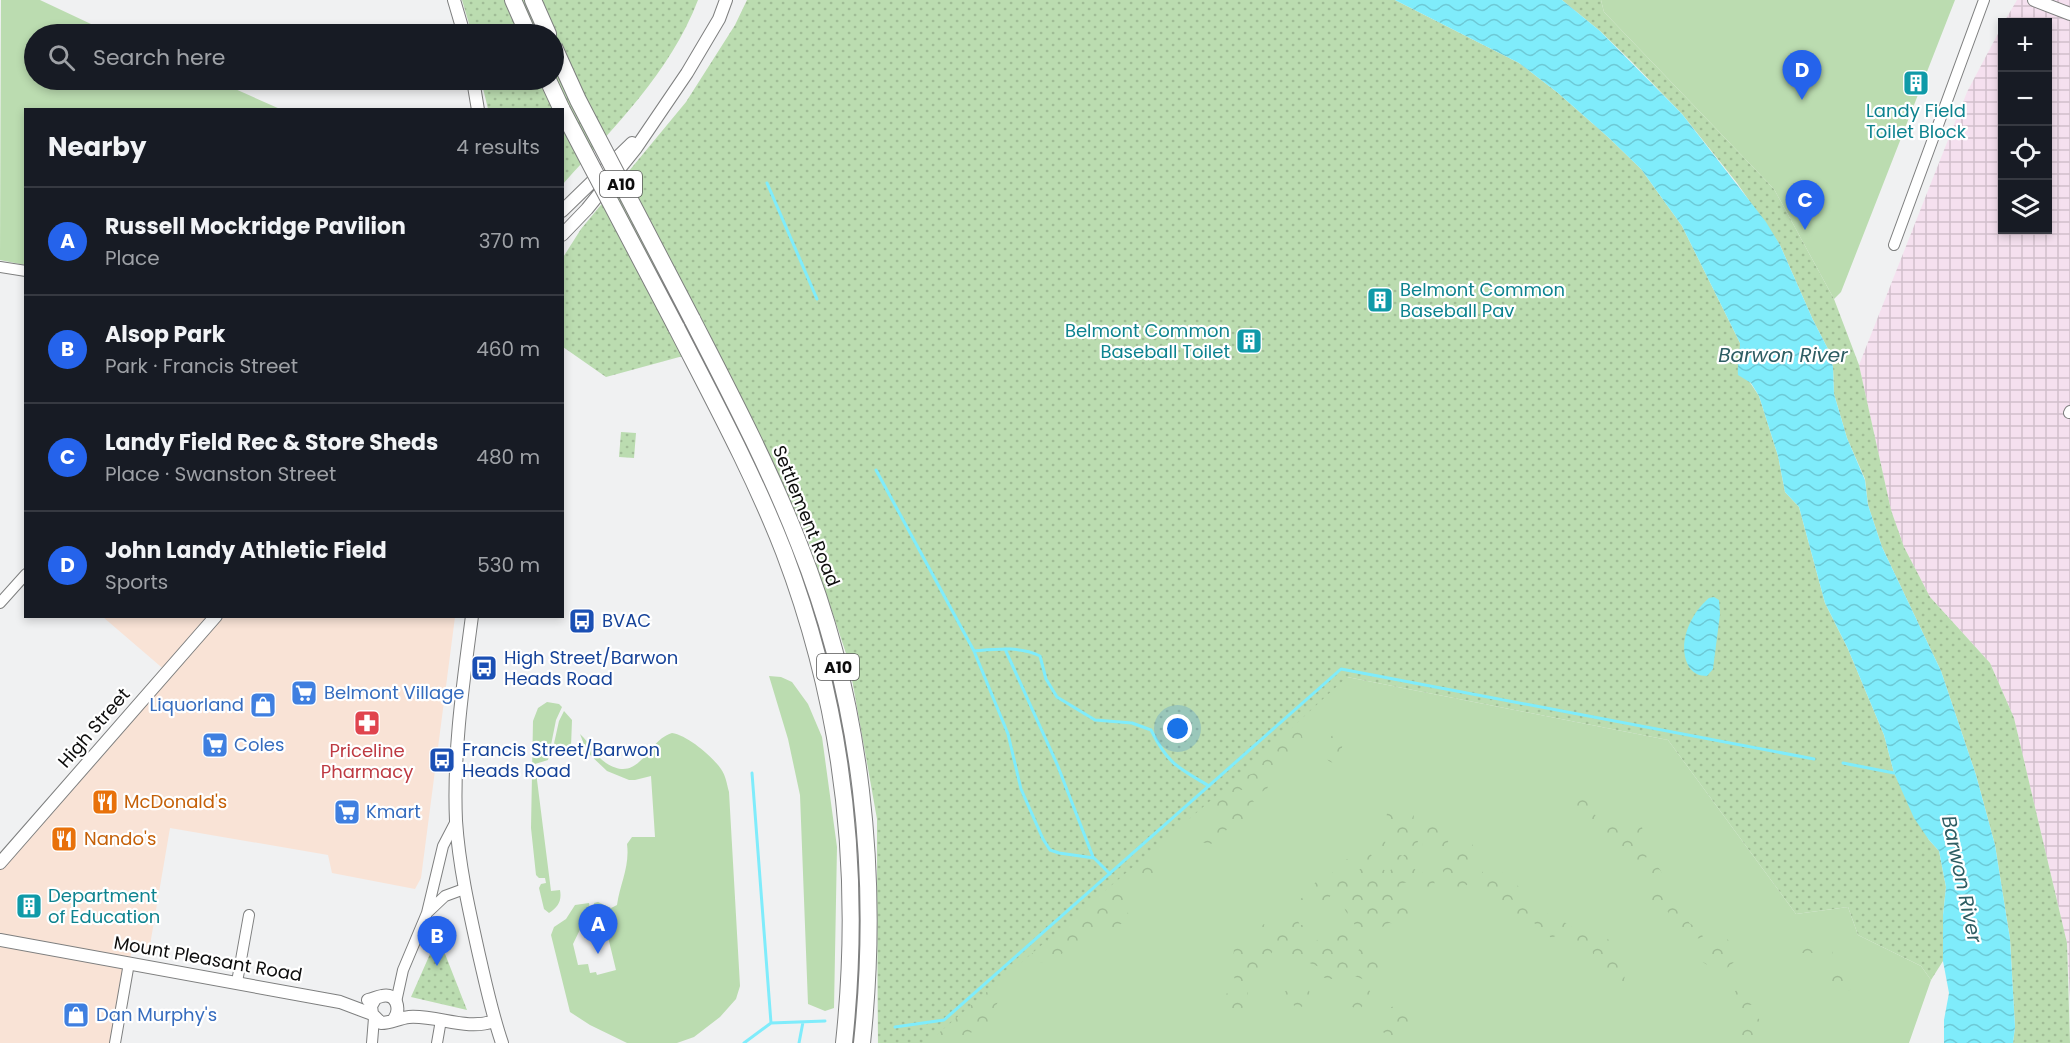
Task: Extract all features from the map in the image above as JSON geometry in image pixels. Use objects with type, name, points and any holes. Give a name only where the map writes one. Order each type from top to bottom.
[{"type":"highway","points":[[513,0],[524,24]]},
{"type":"highway","points":[[533,0],[544,24]]},
{"type":"highway","name":"Settlement Road","points":[[564,68],[578,100],[757,447],[796,535],[823,611],[840,675],[859,775],[866,845],[869,925],[862,1043]]},
{"type":"highway","name":"Settlement Road","points":[[553,90],[561,108]]},
{"type":"highway","name":"Settlement Road","points":[[564,114],[744,461],[784,552],[806,618],[823,678],[842,776],[849,841],[852,930],[844,1043]]},
{"type":"street","points":[[454,0],[461,24]]},
{"type":"street","points":[[565,233],[629,157],[652,124],[692,64],[718,19],[726,0]]},
{"type":"street","points":[[1894,245],[1984,0]]},
{"type":"street","points":[[2034,0],[2070,14]]},
{"type":"street","points":[[474,90],[477,108]]},
{"type":"street","points":[[564,209],[652,124]]},
{"type":"street","points":[[0,267],[24,271]]},
{"type":"street","points":[[0,603],[24,576]]},
{"type":"street","name":"High Street","points":[[0,863],[214,618]]},
{"type":"street","points":[[472,618],[460,709],[456,762],[456,821],[464,889],[494,1021],[502,1043]]},
{"type":"street","points":[[373,1043],[398,1012],[397,1003],[403,970],[427,913],[443,846],[456,821]]},
{"type":"street","points":[[427,913],[445,896],[464,889]]},
{"type":"street","points":[[237,982],[249,915]]},
{"type":"street","name":"Mount Pleasant Road","points":[[0,940],[339,1002],[362,1002],[379,997],[392,997],[397,1003],[425,1017],[477,1026],[494,1021]]},
{"type":"street","points":[[115,1043],[129,963]]},
{"type":"street","points":[[373,1043],[371,1006],[403,970]]},
{"type":"street","name":"Mount Pleasant Road","points":[[339,1002],[373,1016],[381,1023],[425,1017]]},
{"type":"street","points":[[437,1043],[441,1020]]},
{"type":"shaded area","points":[[2017,0],[2070,0],[2070,1000],[2067,943],[2014,718],[1990,663],[1930,597],[1904,547],[1891,510],[1859,365],[1967,92],[1998,34],[1998,234],[2052,234],[2052,18],[2006,18]]},
{"type":"shaded area","name":"Belmont Village","points":[[104,618],[455,618],[421,878],[415,889],[332,873],[328,855],[170,828],[149,951],[132,948],[115,1043],[0,1043],[0,863],[167,672]]},
{"type":"green space","points":[[1,0],[40,0],[91,24],[24,24],[24,90],[237,90],[278,108],[24,108],[24,265],[0,260]]},
{"type":"green space","points":[[462,0],[698,0],[672,52],[656,75],[621,120],[564,183],[564,108],[488,108],[483,90],[564,90],[564,24],[469,24]]},
{"type":"green space","points":[[747,0],[1395,0],[1519,63],[1558,93],[1641,169],[1682,226],[1740,343],[1737,363],[1759,396],[1778,456],[1785,492],[1799,507],[1825,603],[1848,649],[1884,735],[1894,773],[1929,840],[1939,851],[1946,887],[1943,915],[1943,961],[1931,980],[1921,966],[1858,935],[1848,907],[1796,914],[1668,740],[1347,677],[1237,778],[927,1043],[878,1043],[877,814],[849,662],[813,547],[716,347],[606,377],[564,348],[564,256],[581,229],[686,102],[735,25]]},
{"type":"green space","points":[[1562,0],[1601,0],[1604,12],[1774,189],[1834,299],[1859,365],[1891,510],[1904,547],[1930,597],[1990,663],[2014,718],[2067,943],[2070,1043],[2013,1043],[2015,1027],[2010,939],[1995,845],[1976,775],[1941,671],[1882,547],[1868,505],[1865,479],[1847,438],[1834,394],[1833,367],[1828,349],[1780,245],[1737,183],[1682,114],[1600,31]]},
{"type":"green space","points":[[1601,0],[1955,0],[1841,292],[1834,299],[1774,189],[1604,12]]},
{"type":"green space","points":[[621,432],[636,433],[634,458],[619,457]]},
{"type":"green space","points":[[782,485],[1347,677],[1668,740],[1796,914],[1848,907],[1858,935],[1921,966],[1931,980],[1909,1043],[878,1043],[877,819],[849,662],[806,534]]},
{"type":"green space","points":[[769,676],[781,677],[792,682],[808,704],[822,737],[837,847],[834,1008],[825,1011],[808,1004],[800,795],[788,739]]},
{"type":"green space","points":[[547,702],[559,704],[562,707],[556,720],[548,760],[535,764],[551,891],[560,890],[559,903],[549,913],[544,909],[539,888],[541,884],[546,883],[545,878],[539,878],[536,875],[531,828],[533,721],[538,708]]},
{"type":"green space","points":[[564,711],[572,720],[571,747],[563,755],[553,748],[559,721]]},
{"type":"green space","points":[[1289,730],[1301,732],[1305,748],[1300,755],[1282,758],[1275,748],[1276,742]]},
{"type":"green space","points":[[672,733],[692,742],[705,752],[721,769],[726,780],[729,792],[740,986],[736,999],[720,1017],[694,1037],[677,1043],[627,1043],[590,1025],[570,1012],[551,935],[554,927],[566,919],[575,905],[589,903],[590,909],[573,944],[578,965],[588,964],[590,973],[596,972],[597,975],[616,970],[608,937],[604,938],[601,932],[594,903],[598,902],[611,908],[617,905],[626,867],[627,844],[632,837],[655,837],[651,776],[629,780],[607,771],[587,752],[580,734],[606,763],[627,769],[642,759],[663,737]]},
{"type":"green space","points":[[1333,735],[1343,741],[1340,760],[1332,763],[1325,755],[1323,743]]},
{"type":"green space","points":[[1272,757],[1278,771],[1276,777],[1271,779],[1267,789],[1261,792],[1239,790],[1239,794],[1248,795],[1254,802],[1245,819],[1234,821],[1211,844],[1197,840],[1201,836],[1206,838],[1209,836],[1221,822],[1221,814],[1210,794],[1224,781],[1237,782],[1239,776],[1254,773],[1263,761]]},
{"type":"green space","points":[[1579,791],[1595,800],[1591,808],[1596,817],[1594,823],[1584,825],[1577,820],[1577,813],[1571,806],[1575,793]]},
{"type":"green space","points":[[1387,810],[1402,812],[1407,810],[1414,814],[1412,836],[1418,841],[1417,845],[1406,847],[1402,840],[1386,834]]},
{"type":"green space","points":[[1433,815],[1451,824],[1452,831],[1446,847],[1423,846],[1422,832],[1427,818]]},
{"type":"green space","points":[[1610,818],[1614,818],[1615,821],[1624,819],[1642,827],[1643,832],[1640,838],[1645,843],[1647,855],[1645,861],[1627,865],[1624,864],[1622,849],[1607,850],[1610,842],[1605,840],[1602,831],[1606,829],[1606,823]]},
{"type":"green space","points":[[1464,837],[1470,838],[1473,846],[1468,850],[1469,854],[1477,855],[1477,861],[1464,871],[1468,884],[1461,889],[1447,880],[1438,864],[1438,859],[1443,856],[1453,860],[1457,859],[1460,842]]},
{"type":"green space","points":[[1385,840],[1386,851],[1403,856],[1409,850],[1416,855],[1416,861],[1412,866],[1420,875],[1425,871],[1433,871],[1435,887],[1422,894],[1415,892],[1414,884],[1403,883],[1407,896],[1413,902],[1407,920],[1400,924],[1389,923],[1374,932],[1372,928],[1369,929],[1365,940],[1360,941],[1356,935],[1355,925],[1345,910],[1342,896],[1336,892],[1330,896],[1330,901],[1324,906],[1308,908],[1297,919],[1300,925],[1315,919],[1321,922],[1318,929],[1301,935],[1301,940],[1313,943],[1319,939],[1321,933],[1334,930],[1345,922],[1351,927],[1344,946],[1343,962],[1352,965],[1361,947],[1372,948],[1382,955],[1383,961],[1373,981],[1370,982],[1342,971],[1332,979],[1326,979],[1321,975],[1324,969],[1274,950],[1268,957],[1266,967],[1248,984],[1237,985],[1233,974],[1234,944],[1240,942],[1249,951],[1256,951],[1261,939],[1255,931],[1264,924],[1267,928],[1267,935],[1270,937],[1274,929],[1286,920],[1292,905],[1306,895],[1315,883],[1340,869],[1342,860],[1348,859],[1350,870],[1344,875],[1342,881],[1354,880],[1358,871],[1366,864],[1361,862],[1364,850],[1370,851],[1377,864],[1389,872],[1393,867],[1386,863],[1378,850],[1380,844]]},
{"type":"green space","points":[[1144,857],[1155,864],[1153,876],[1132,881],[1129,870]]},
{"type":"green space","points":[[1653,860],[1658,863],[1661,871],[1662,884],[1665,887],[1674,888],[1677,901],[1686,901],[1690,905],[1689,923],[1701,930],[1703,938],[1682,936],[1675,931],[1675,919],[1670,917],[1668,911],[1662,918],[1657,918],[1649,910],[1648,899],[1652,884],[1644,874],[1647,865]]},
{"type":"green space","points":[[1492,866],[1521,889],[1532,905],[1547,913],[1549,922],[1553,917],[1560,917],[1586,936],[1589,939],[1585,953],[1578,954],[1568,944],[1563,944],[1560,934],[1551,938],[1544,928],[1535,935],[1530,932],[1536,925],[1531,919],[1527,920],[1518,916],[1518,921],[1512,917],[1512,899],[1503,909],[1497,905],[1495,898],[1500,892],[1494,886],[1491,887],[1493,889],[1489,898],[1484,892],[1474,895],[1468,892],[1475,882],[1484,883],[1482,872]]},
{"type":"green space","points":[[1108,889],[1122,891],[1126,897],[1126,911],[1132,918],[1098,936],[1094,932],[1084,936],[1075,946],[1064,951],[1057,961],[1030,963],[1024,960],[1050,938],[1061,935],[1062,928],[1095,900],[1100,903],[1104,900],[1102,893]]},
{"type":"green space","points":[[1724,935],[1741,956],[1726,969],[1711,966],[1699,959],[1695,950],[1697,945],[1711,941],[1717,944]]},
{"type":"green space","points":[[438,936],[467,1010],[411,997]]},
{"type":"green space","points":[[1805,936],[1810,936],[1817,943],[1825,940],[1833,952],[1829,961],[1817,959],[1813,953],[1802,953],[1798,950],[1798,942]]},
{"type":"green space","points":[[1606,938],[1615,944],[1613,957],[1620,961],[1625,970],[1624,982],[1614,986],[1605,977],[1604,963],[1593,954],[1591,945]]},
{"type":"green space","points":[[1843,970],[1851,973],[1854,981],[1851,989],[1843,992],[1835,989],[1832,981],[1835,973]]},
{"type":"green space","points":[[1298,982],[1307,985],[1311,1002],[1297,1009],[1291,995],[1285,1003],[1281,1003],[1279,1001],[1281,994]]},
{"type":"green space","points":[[1355,986],[1367,987],[1378,997],[1377,1001],[1365,1004],[1359,1009],[1349,1006],[1346,1002]]},
{"type":"green space","points":[[1742,986],[1749,990],[1754,998],[1753,1004],[1747,1006],[1737,1016],[1732,1015],[1729,1011],[1732,997],[1735,991]]},
{"type":"green space","points":[[988,991],[997,991],[999,1000],[992,1013],[994,1026],[966,1035],[969,1043],[895,1043]]},
{"type":"green space","points":[[1235,991],[1248,992],[1247,1000],[1239,1014],[1229,1017],[1217,1011],[1215,1000],[1219,996]]},
{"type":"green space","points":[[1399,1004],[1408,1007],[1410,1014],[1406,1033],[1388,1036],[1383,1032],[1383,1025],[1380,1022],[1384,1010]]},
{"type":"green space","points":[[1751,1012],[1760,1020],[1759,1032],[1766,1036],[1767,1042],[1739,1043],[1736,1035],[1746,1027],[1745,1013]]},
{"type":"water","name":"Barwon River","points":[[1395,0],[1562,0],[1600,31],[1682,114],[1766,222],[1780,245],[1828,349],[1833,367],[1834,394],[1847,438],[1865,480],[1868,505],[1882,547],[1941,671],[1976,775],[1995,845],[2010,939],[2015,1027],[2013,1043],[1944,1043],[1944,1020],[1949,993],[1943,961],[1943,915],[1946,887],[1939,851],[1914,818],[1894,773],[1884,735],[1848,649],[1825,603],[1799,507],[1785,492],[1778,456],[1759,396],[1751,383],[1738,375],[1740,343],[1682,226],[1641,169],[1558,93],[1519,63]]},
{"type":"water","points":[[1714,597],[1719,600],[1720,614],[1713,669],[1707,676],[1696,674],[1690,668],[1684,647],[1692,620],[1702,604]]},
{"type":"waterway","points":[[767,183],[817,299]]},
{"type":"waterway","points":[[876,470],[974,651],[1008,734],[1021,789],[1043,839],[1050,850],[1094,858],[1110,874]]},
{"type":"waterway","points":[[1005,649],[1057,764],[1093,857]]},
{"type":"waterway","points":[[974,651],[1016,649],[1040,656],[1046,679],[1057,697],[1095,720],[1132,723],[1151,730],[1174,764],[1209,786]]},
{"type":"waterway","points":[[895,1027],[944,1020],[1341,669],[1814,759]]},
{"type":"waterway","points":[[1843,763],[1894,773]]},
{"type":"waterway","points":[[752,773],[771,1023],[825,1021]]},
{"type":"waterway","points":[[799,1043],[803,1022]]},
{"type":"waterway","points":[[744,1043],[771,1023]]},
{"type":"place","name":"Landy Field Toilet Block","points":[[1916,83]]},
{"type":"place","name":"John Landy Athletic Field","points":[[1802,100]]},
{"type":"place","name":"Landy Field Rec & Store Sheds","points":[[1805,230]]},
{"type":"place","name":"Belmont Common Baseball Pav","points":[[1380,300]]},
{"type":"place","name":"Belmont Common Baseball Toilet","points":[[1249,341]]},
{"type":"place","name":"BVAC","points":[[582,621]]},
{"type":"place","name":"High Street/Barwon Heads Road","points":[[484,668]]},
{"type":"place","name":"Belmont Village","points":[[304,693]]},
{"type":"place","name":"Liquorland","points":[[263,705]]},
{"type":"place","name":"Priceline Pharmacy","points":[[367,723]]},
{"type":"place","name":"Coles","points":[[215,745]]},
{"type":"place","name":"Francis Street/Barwon Heads Road","points":[[442,760]]},
{"type":"place","name":"McDonald's","points":[[105,802]]},
{"type":"place","name":"Kmart","points":[[347,812]]},
{"type":"place","name":"Nando's","points":[[64,839]]},
{"type":"place","name":"Department of Education","points":[[29,906]]},
{"type":"place","name":"Russell Mockridge Pavilion","points":[[598,954]]},
{"type":"place","name":"Alsop Park","points":[[437,966]]},
{"type":"place","name":"Dan Murphy's","points":[[76,1015]]}]
